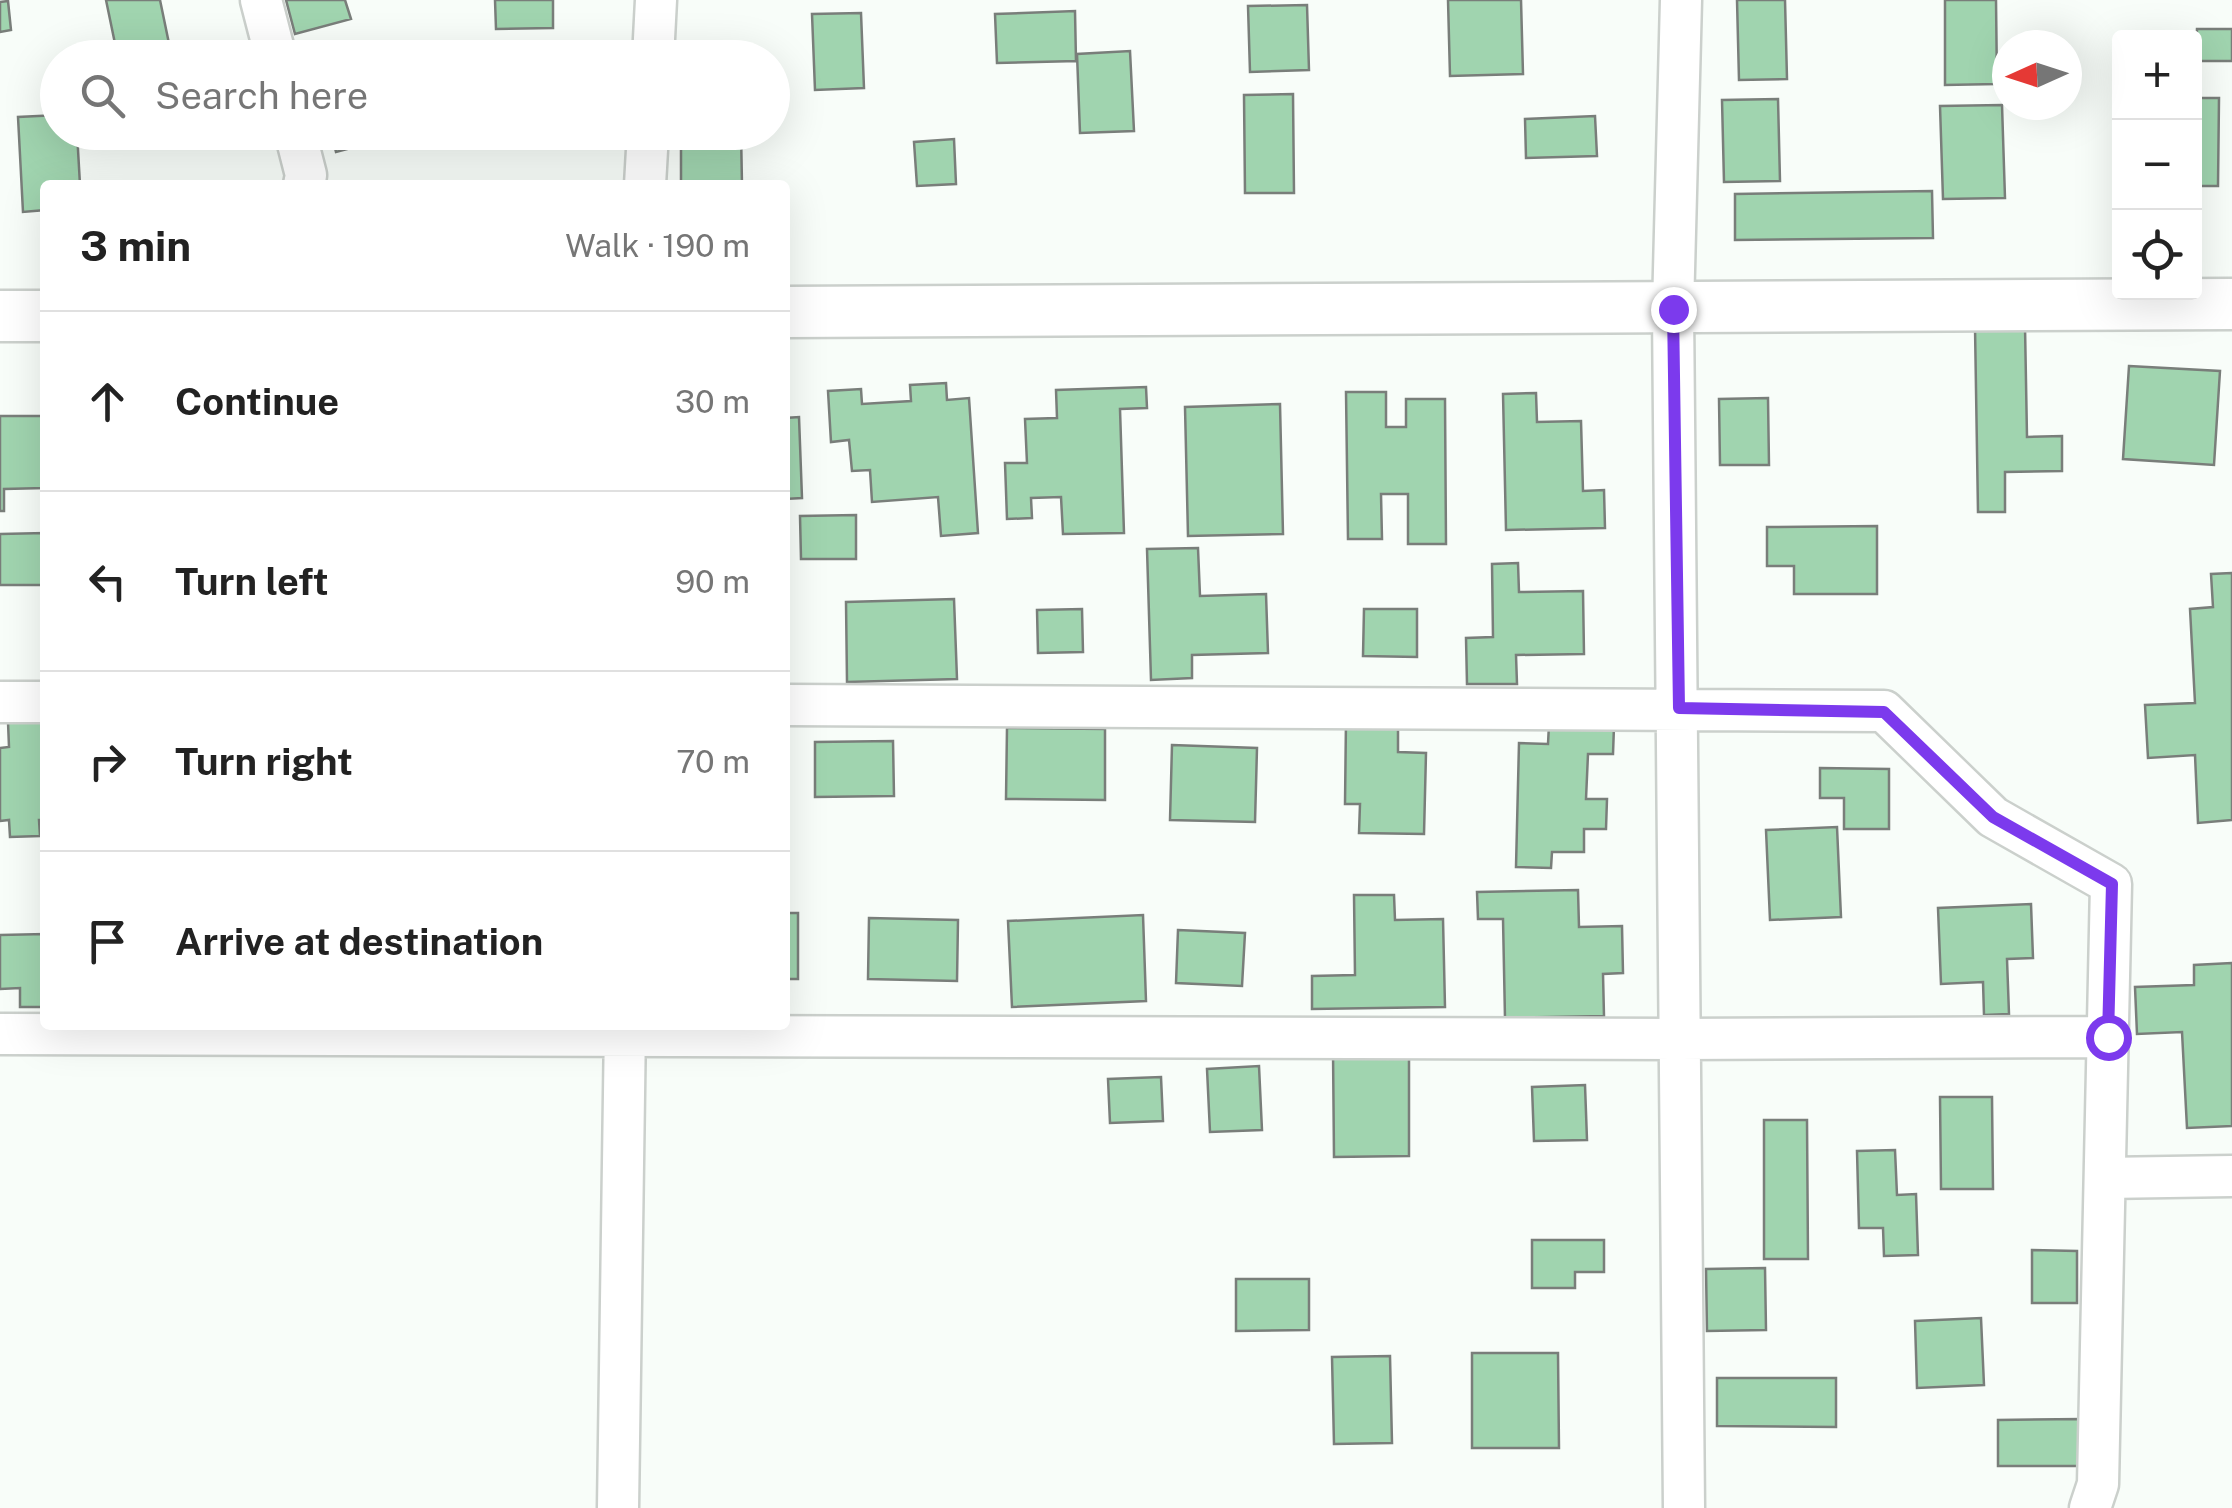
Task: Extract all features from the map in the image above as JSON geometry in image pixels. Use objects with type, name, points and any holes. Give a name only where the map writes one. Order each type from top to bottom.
[{"type":"street","points":[[261,0],[271,40]]},
{"type":"street","points":[[654,40],[656,0]]},
{"type":"street","points":[[1681,0],[1673,309],[1684,1508]]},
{"type":"street","points":[[300,150],[305,180]]},
{"type":"street","points":[[645,180],[647,150]]},
{"type":"street","points":[[790,312],[2232,304]]},
{"type":"street","points":[[0,316],[40,316]]},
{"type":"street","points":[[0,702],[40,702]]},
{"type":"street","points":[[790,705],[1884,712],[1993,817],[2112,884],[2098,1484],[2090,1508]]},
{"type":"street","points":[[0,1034],[625,1030],[1678,1039],[2108,1037]]},
{"type":"street","points":[[618,1508],[625,1030]]},
{"type":"street","points":[[2105,1178],[2232,1176]]},
{"type":"building","points":[[106,0],[160,0],[168,40],[114,40]]},
{"type":"building","points":[[286,0],[345,0],[351,19],[295,34]]},
{"type":"building","points":[[495,0],[553,0],[553,28],[496,29]]},
{"type":"building","points":[[1448,0],[1521,0],[1523,74],[1450,76]]},
{"type":"building","points":[[1737,0],[1785,0],[1787,79],[1739,80]]},
{"type":"building","points":[[1945,0],[1996,0],[1992,84],[1945,85]]},
{"type":"building","points":[[8,1],[11,30],[0,32],[0,2]]},
{"type":"building","points":[[1307,5],[1309,70],[1250,72],[1248,6]]},
{"type":"building","points":[[1075,11],[1076,61],[997,63],[995,14]]},
{"type":"building","points":[[861,13],[864,88],[815,90],[812,14]]},
{"type":"building","points":[[2232,29],[2232,61],[2202,61],[2202,30],[2197,30]]},
{"type":"building","points":[[1130,51],[1134,131],[1080,133],[1077,54]]},
{"type":"building","points":[[1293,94],[1294,193],[1245,193],[1244,95]]},
{"type":"building","points":[[2202,98],[2219,98],[2218,186],[2202,186]]},
{"type":"building","points":[[1778,99],[1780,181],[1724,182],[1722,100]]},
{"type":"building","points":[[1992,105],[1992,120],[2002,120],[2005,198],[1943,199],[1940,106]]},
{"type":"building","points":[[40,116],[40,150],[78,150],[80,180],[40,180],[40,210],[23,212],[18,117]]},
{"type":"building","points":[[1595,116],[1597,156],[1526,158],[1525,119]]},
{"type":"building","points":[[954,139],[956,184],[917,186],[914,142]]},
{"type":"building","points":[[681,150],[741,150],[742,180],[681,180]]},
{"type":"building","points":[[1932,191],[1933,238],[1735,240],[1735,194]]},
{"type":"building","points":[[2025,326],[2027,437],[2062,436],[2062,471],[2005,472],[2005,512],[1978,512],[1975,327]]},
{"type":"building","points":[[2129,366],[2220,371],[2214,465],[2123,459]]},
{"type":"building","points":[[946,383],[947,400],[969,398],[978,533],[941,536],[938,497],[872,502],[870,470],[852,471],[849,440],[831,442],[828,391],[861,389],[862,404],[911,401],[910,385]]},
{"type":"building","points":[[1146,387],[1147,408],[1120,409],[1124,533],[1063,534],[1061,497],[1031,498],[1032,518],[1007,519],[1005,463],[1027,463],[1025,419],[1057,418],[1056,390]]},
{"type":"building","points":[[1346,392],[1386,392],[1386,427],[1406,427],[1406,399],[1445,399],[1446,544],[1408,544],[1408,494],[1381,494],[1382,539],[1348,539]]},
{"type":"building","points":[[1536,393],[1537,422],[1581,421],[1583,491],[1604,490],[1605,528],[1506,530],[1503,394]]},
{"type":"building","points":[[1768,398],[1769,465],[1720,465],[1719,399]]},
{"type":"building","points":[[1280,404],[1283,534],[1188,536],[1185,407]]},
{"type":"building","points":[[0,416],[40,416],[40,488],[4,489],[4,511],[0,511]]},
{"type":"building","points":[[799,417],[802,498],[790,499],[790,418]]},
{"type":"building","points":[[856,515],[856,559],[801,559],[800,516]]},
{"type":"building","points":[[1877,526],[1877,594],[1794,594],[1794,566],[1767,566],[1767,527]]},
{"type":"building","points":[[40,533],[40,585],[0,585],[0,534]]},
{"type":"building","points":[[1198,548],[1200,596],[1266,594],[1268,653],[1192,655],[1192,678],[1151,680],[1147,549]]},
{"type":"building","points":[[1518,563],[1519,592],[1583,591],[1584,654],[1516,655],[1517,684],[1467,684],[1466,638],[1493,637],[1492,564]]},
{"type":"building","points":[[2232,573],[2232,820],[2198,823],[2195,755],[2148,758],[2145,705],[2195,703],[2190,609],[2213,607],[2211,574]]},
{"type":"building","points":[[954,599],[957,679],[847,682],[846,602]]},
{"type":"building","points":[[1082,609],[1083,652],[1038,653],[1037,610]]},
{"type":"building","points":[[1364,609],[1417,609],[1417,657],[1363,656]]},
{"type":"building","points":[[40,720],[40,836],[10,837],[9,820],[0,821],[0,748],[9,747],[8,722]]},
{"type":"building","points":[[1346,720],[1398,721],[1398,752],[1426,753],[1424,834],[1359,833],[1360,804],[1345,804]]},
{"type":"building","points":[[1549,724],[1614,726],[1613,754],[1588,754],[1586,799],[1607,799],[1606,829],[1584,829],[1584,852],[1552,852],[1551,868],[1516,867],[1519,743],[1548,744]]},
{"type":"building","points":[[1007,728],[1105,729],[1105,800],[1006,799]]},
{"type":"building","points":[[893,741],[894,796],[815,797],[815,742]]},
{"type":"building","points":[[1172,745],[1257,748],[1255,822],[1170,820]]},
{"type":"building","points":[[1820,768],[1889,769],[1889,829],[1844,829],[1844,798],[1820,798]]},
{"type":"building","points":[[1837,827],[1841,917],[1770,920],[1766,830]]},
{"type":"building","points":[[1578,890],[1579,927],[1622,926],[1623,973],[1603,974],[1604,1016],[1505,1018],[1503,919],[1478,919],[1477,892]]},
{"type":"building","points":[[1354,895],[1394,895],[1395,920],[1443,919],[1445,1007],[1312,1009],[1312,976],[1355,975]]},
{"type":"building","points":[[2031,904],[2033,958],[2007,959],[2009,1014],[1984,1015],[1983,982],[1941,984],[1938,908]]},
{"type":"building","points":[[790,913],[798,913],[798,979],[790,979]]},
{"type":"building","points":[[1143,915],[1146,1001],[1012,1007],[1008,921]]},
{"type":"building","points":[[869,918],[958,920],[957,981],[868,979]]},
{"type":"building","points":[[1178,930],[1245,933],[1242,986],[1176,983]]},
{"type":"building","points":[[40,934],[40,1007],[20,1007],[20,988],[0,989],[0,935]]},
{"type":"building","points":[[2232,963],[2232,1126],[2187,1128],[2182,1032],[2137,1034],[2135,987],[2194,985],[2194,965]]},
{"type":"building","points":[[1409,1050],[1409,1156],[1334,1157],[1333,1051]]},
{"type":"building","points":[[1259,1066],[1262,1130],[1210,1132],[1207,1069]]},
{"type":"building","points":[[1161,1077],[1163,1121],[1110,1123],[1108,1079]]},
{"type":"building","points":[[1585,1085],[1587,1140],[1534,1141],[1532,1087]]},
{"type":"building","points":[[1940,1097],[1992,1097],[1993,1189],[1941,1189]]},
{"type":"building","points":[[1764,1120],[1807,1120],[1808,1259],[1764,1259]]},
{"type":"building","points":[[1895,1150],[1897,1195],[1916,1194],[1918,1255],[1884,1256],[1883,1228],[1859,1228],[1857,1151]]},
{"type":"building","points":[[1532,1240],[1604,1240],[1604,1272],[1575,1272],[1575,1288],[1532,1288]]},
{"type":"building","points":[[2032,1250],[2077,1251],[2077,1303],[2032,1303]]},
{"type":"building","points":[[1765,1268],[1766,1330],[1707,1331],[1706,1269]]},
{"type":"building","points":[[1236,1279],[1309,1279],[1309,1330],[1236,1331]]},
{"type":"building","points":[[1981,1318],[1984,1385],[1917,1388],[1915,1321]]},
{"type":"building","points":[[1472,1353],[1558,1353],[1559,1448],[1472,1448]]},
{"type":"building","points":[[1390,1356],[1392,1443],[1334,1444],[1332,1357]]},
{"type":"building","points":[[1717,1378],[1836,1378],[1836,1427],[1717,1426]]},
{"type":"building","points":[[2081,1419],[2081,1466],[1998,1466],[1998,1420]]},
{"type":"route","points":[[1673,309],[1679,708],[1884,712],[1993,817],[2112,884],[2108,1037]]}]
